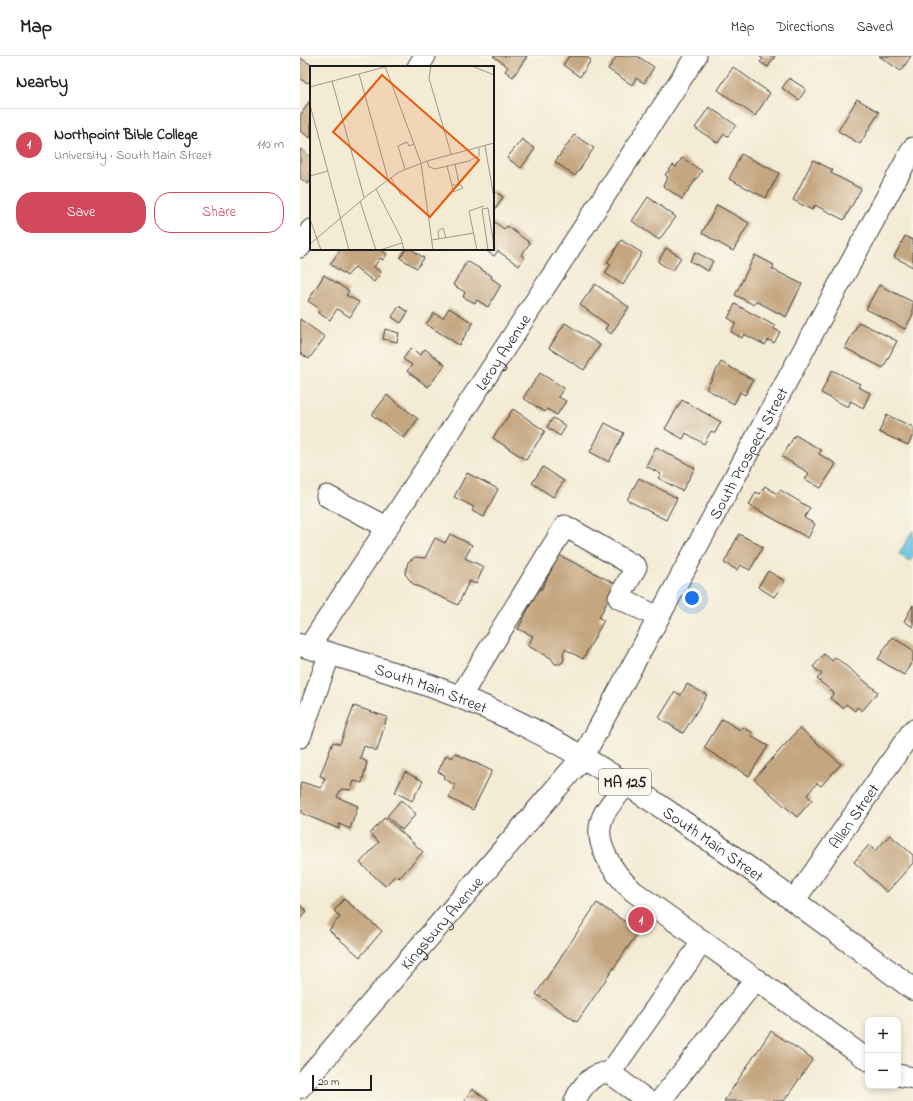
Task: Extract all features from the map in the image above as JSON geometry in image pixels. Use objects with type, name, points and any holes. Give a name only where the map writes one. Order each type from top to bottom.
[{"type":"main road","name":"South Main Street","points":[[304,646],[360,661],[460,697],[506,717],[583,758],[627,783],[794,901],[913,989]]},
{"type":"main road","name":"Kingsbury Avenue","points":[[300,1087],[583,758]]},
{"type":"street","points":[[419,66],[425,56]]},
{"type":"street","name":"Leroy Avenue","points":[[304,646],[388,527],[696,56]]},
{"type":"street","name":"South Prospect Street","points":[[583,758],[913,148]]},
{"type":"street","points":[[300,247],[310,232]]},
{"type":"street","points":[[327,496],[388,527]]},
{"type":"street","points":[[460,697],[565,526],[636,567],[619,598],[658,617]]},
{"type":"street","points":[[300,737],[330,653]]},
{"type":"street","name":"Allen Street","points":[[794,901],[913,730]]},
{"type":"street","points":[[627,783],[604,814],[601,830],[604,852],[612,869],[633,891],[865,1058]]},
{"type":"street","points":[[610,1073],[703,941]]},
{"type":"street","points":[[660,1101],[756,979]]},
{"type":"street","points":[[575,1101],[591,1078],[600,1073],[610,1073],[648,1101]]},
{"type":"street","points":[[901,1076],[913,1078]]},
{"type":"water","points":[[913,530],[913,557],[910,561],[899,554]]},
{"type":"building","points":[[493,56],[527,56],[513,77],[505,71],[508,67]]},
{"type":"building","points":[[569,56],[585,56],[591,60],[580,77],[563,65]]},
{"type":"building","points":[[617,56],[637,56],[654,67],[644,83],[636,78],[632,85],[608,69]]},
{"type":"building","points":[[759,56],[775,56],[768,67],[760,62],[763,59]]},
{"type":"building","points":[[879,56],[911,56],[901,71]]},
{"type":"building","points":[[300,58],[313,66],[310,66],[310,80],[308,83],[300,79]]},
{"type":"building","points":[[733,67],[770,93],[755,116],[718,90]]},
{"type":"building","points":[[789,78],[806,89],[799,100],[782,88]]},
{"type":"building","points":[[857,99],[879,112],[860,144],[838,131]]},
{"type":"building","points":[[310,101],[310,137],[300,131],[300,116]]},
{"type":"building","points":[[709,107],[736,125],[728,136],[724,134],[718,143],[695,128]]},
{"type":"building","points":[[574,135],[594,148],[575,176],[555,162]]},
{"type":"building","points":[[522,139],[535,149],[521,168],[507,158]]},
{"type":"building","points":[[300,149],[310,156],[310,181],[308,184],[300,178]]},
{"type":"building","points":[[741,154],[779,173],[766,198],[729,179]]},
{"type":"building","points":[[682,158],[702,171],[682,199],[663,186],[668,177],[665,175],[673,165],[676,167]]},
{"type":"building","points":[[813,160],[833,170],[831,173],[861,189],[844,220],[815,205],[812,210],[793,200]]},
{"type":"building","points":[[494,191],[503,197],[494,210]]},
{"type":"building","points":[[648,197],[676,217],[659,240],[632,221]]},
{"type":"building","points":[[717,205],[749,223],[733,251],[702,233]]},
{"type":"building","points":[[494,222],[504,229],[507,226],[530,243],[521,255],[524,257],[519,266],[498,251],[494,256],[485,250],[494,250]]},
{"type":"building","points":[[905,236],[913,240],[913,267],[894,257]]},
{"type":"building","points":[[621,240],[642,253],[623,285],[605,273],[611,264],[607,263]]},
{"type":"building","points":[[666,248],[681,257],[673,271],[658,262]]},
{"type":"building","points":[[340,250],[381,250],[387,254],[383,260],[380,258],[374,267],[381,272],[374,282],[355,267],[347,276],[330,264]]},
{"type":"building","points":[[405,250],[412,250],[424,258],[417,268],[400,258]]},
{"type":"building","points":[[695,252],[713,261],[708,271],[690,261]]},
{"type":"building","points":[[755,255],[774,265],[772,269],[802,284],[786,317],[756,301],[754,305],[735,295]]},
{"type":"building","points":[[467,261],[492,276],[491,278],[501,285],[488,307],[477,300],[475,303],[463,297],[465,292],[453,285]]},
{"type":"building","points":[[324,275],[349,291],[346,295],[359,302],[350,317],[337,309],[330,320],[318,313],[320,309],[308,301]]},
{"type":"building","points":[[595,284],[629,307],[611,334],[605,329],[608,325],[580,305]]},
{"type":"building","points":[[879,285],[913,302],[913,314],[905,329],[866,309]]},
{"type":"building","points":[[735,304],[775,326],[774,329],[780,332],[774,343],[768,340],[765,345],[744,334],[742,338],[731,332],[736,323],[728,318]]},
{"type":"building","points":[[399,306],[408,312],[401,323],[392,317]]},
{"type":"building","points":[[449,308],[473,323],[459,345],[426,324],[434,313],[443,318]]},
{"type":"building","points":[[300,319],[325,337],[309,359],[300,353]]},
{"type":"building","points":[[859,322],[897,341],[883,368],[845,348]]},
{"type":"building","points":[[565,323],[600,345],[584,370],[549,348]]},
{"type":"building","points":[[385,329],[399,333],[397,342],[383,339]]},
{"type":"building","points":[[411,348],[420,355],[425,349],[445,365],[428,387],[407,371],[412,365],[403,359]]},
{"type":"building","points":[[721,362],[753,380],[745,395],[740,392],[734,404],[706,389]]},
{"type":"building","points":[[832,370],[860,384],[858,387],[870,393],[863,408],[851,401],[848,407],[821,393]]},
{"type":"building","points":[[540,373],[564,388],[558,397],[566,401],[557,415],[547,409],[545,412],[523,398]]},
{"type":"building","points":[[387,395],[418,419],[404,438],[372,415]]},
{"type":"building","points":[[682,400],[721,422],[715,433],[711,431],[704,444],[686,433],[683,439],[665,429]]},
{"type":"building","points":[[513,409],[545,431],[526,460],[493,438]]},
{"type":"building","points":[[887,415],[913,427],[913,435],[908,445],[879,432]]},
{"type":"building","points":[[553,418],[566,426],[560,436],[547,427]]},
{"type":"building","points":[[605,423],[624,433],[609,462],[590,452]]},
{"type":"building","points":[[795,435],[821,450],[819,454],[836,464],[821,488],[805,479],[809,473],[782,457]]},
{"type":"building","points":[[656,447],[695,468],[682,491],[658,478],[661,474],[646,466]]},
{"type":"building","points":[[543,467],[564,481],[553,497],[532,483]]},
{"type":"building","points":[[467,473],[498,489],[484,517],[472,511],[474,507],[454,497]]},
{"type":"building","points":[[639,478],[677,498],[666,520],[627,500]]},
{"type":"building","points":[[765,486],[777,494],[780,490],[810,508],[804,518],[815,524],[808,538],[749,505],[756,492],[760,494]]},
{"type":"building","points":[[450,534],[472,545],[465,558],[484,567],[476,584],[469,581],[458,605],[413,584],[405,574],[408,562],[415,557],[425,558],[435,538],[445,543]]},
{"type":"building","points":[[739,534],[763,547],[750,570],[740,565],[737,570],[724,563]]},
{"type":"building","points":[[559,555],[616,584],[599,618],[604,620],[583,659],[565,649],[563,654],[563,662],[560,664],[555,664],[551,658],[528,646],[533,636],[518,629],[539,588],[541,590]]},
{"type":"building","points":[[768,571],[785,581],[774,597],[758,587]]},
{"type":"building","points":[[913,605],[913,627],[904,621]]},
{"type":"building","points":[[892,637],[913,650],[913,660],[904,675],[878,659]]},
{"type":"building","points":[[824,654],[832,661],[835,657],[878,692],[862,711],[857,707],[855,711],[846,704],[843,708],[830,698],[834,693],[817,679],[822,674],[813,667]]},
{"type":"building","points":[[687,684],[707,695],[683,733],[659,718],[675,692],[681,695]]},
{"type":"building","points":[[354,706],[387,717],[377,751],[364,746],[360,758],[367,762],[362,783],[354,781],[351,790],[341,789],[337,797],[358,806],[350,829],[339,824],[339,829],[301,813],[303,811],[300,810],[300,786],[301,782],[321,788],[325,778],[320,776],[333,742],[340,744]]},
{"type":"building","points":[[722,719],[740,730],[742,727],[753,733],[751,736],[768,746],[749,776],[704,748]]},
{"type":"building","points":[[800,728],[841,764],[821,786],[817,783],[807,795],[812,800],[797,817],[754,779]]},
{"type":"building","points":[[455,753],[492,771],[473,810],[449,798],[455,785],[443,778],[445,775],[438,772],[446,755],[452,758]]},
{"type":"building","points":[[405,772],[423,781],[412,801],[395,792]]},
{"type":"building","points":[[401,800],[416,814],[402,830],[387,816]]},
{"type":"building","points":[[385,817],[423,852],[399,878],[396,875],[385,886],[360,863],[379,842],[370,834]]},
{"type":"building","points":[[890,835],[913,855],[913,863],[887,892],[854,862],[869,845],[875,851]]},
{"type":"building","points":[[344,899],[382,931],[360,957],[329,930],[340,917],[334,911]]},
{"type":"building","points":[[597,903],[639,931],[577,1022],[536,994]]},
{"type":"building","points":[[300,905],[307,911],[300,919]]},
{"type":"building","points":[[771,1031],[813,1059],[784,1101],[724,1101]]},
{"type":"building","points":[[472,1089],[489,1101],[464,1101]]},
{"type":"place","name":"Northpoint Bible College","points":[[641,920]]}]
